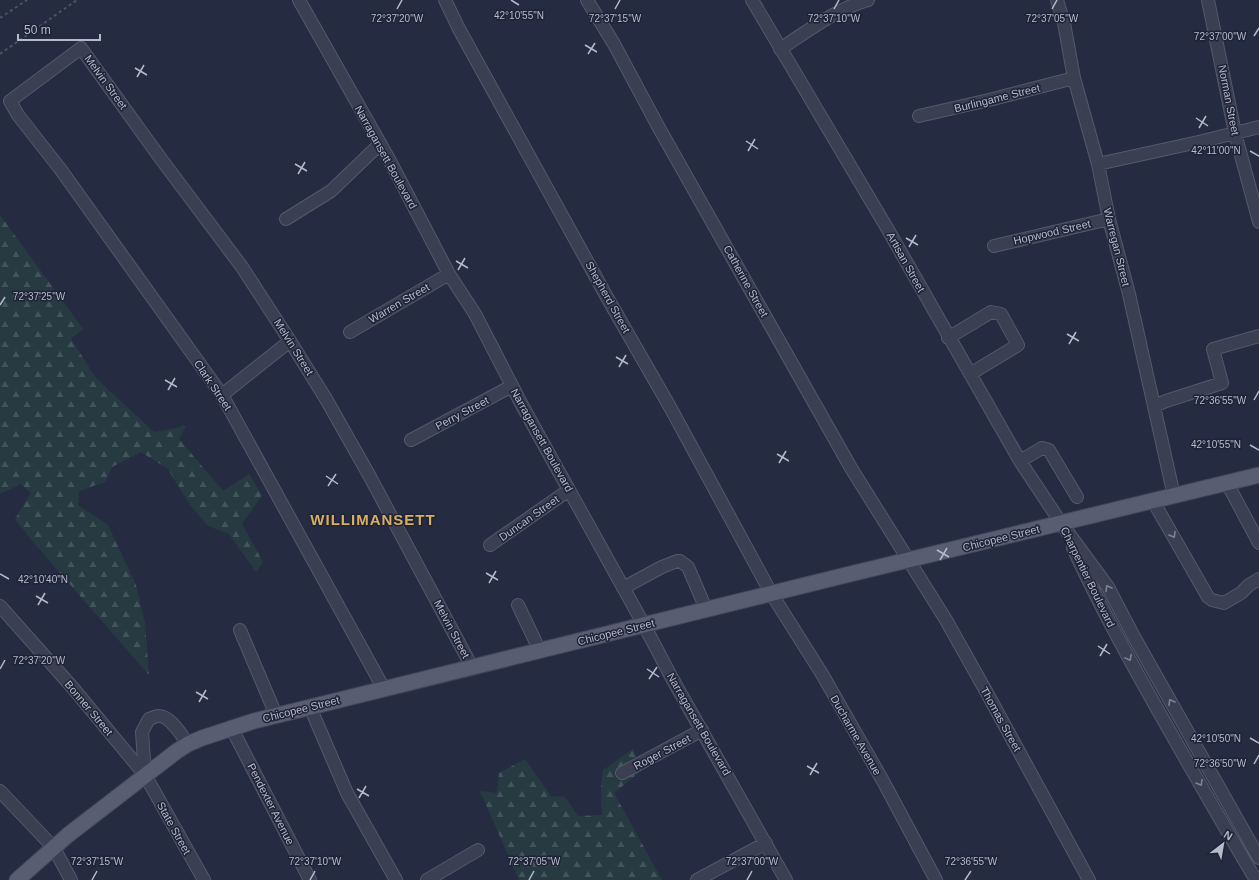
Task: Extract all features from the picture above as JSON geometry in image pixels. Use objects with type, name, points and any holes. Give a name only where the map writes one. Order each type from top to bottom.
[{"type":"main road","name":"Chicopee Street","points":[[17,880],[68,835],[167,758],[188,744],[231,728],[310,707],[771,593],[1259,475]]},
{"type":"street","name":"Narragansett Boulevard","points":[[299,0],[380,144],[449,274],[475,314],[512,386],[673,680],[786,880]]},
{"type":"street","name":"Shepherd Street","points":[[445,0],[463,36],[608,299],[670,407],[771,593]]},
{"type":"street","name":"Catherine Street","points":[[587,0],[614,44],[659,128],[844,455],[909,560]]},
{"type":"street","name":"Artisan Street","points":[[752,0],[886,228],[1020,462],[1061,523]]},
{"type":"street","points":[[780,49],[825,20],[868,0]]},
{"type":"street","name":"Warregan Street","points":[[1057,0],[1064,23],[1074,78],[1098,164],[1109,219],[1129,294],[1174,496]]},
{"type":"street","name":"Norman Street","points":[[1208,0],[1235,133],[1259,222]]},
{"type":"street","name":"Clark Street","points":[[81,48],[10,101],[18,115],[60,170],[222,395],[384,689]]},
{"type":"street","name":"Melvin Street","points":[[81,48],[161,159],[242,267],[290,342],[326,399],[369,475],[472,667]]},
{"type":"street","name":"Burlingame Street","points":[[919,116],[1074,78]]},
{"type":"street","points":[[1098,164],[1259,127]]},
{"type":"street","points":[[286,219],[331,191],[380,144]]},
{"type":"street","name":"Hopwood Street","points":[[994,246],[1109,219]]},
{"type":"street","name":"Warren Street","points":[[350,332],[449,274]]},
{"type":"street","points":[[948,338],[991,312],[1001,314],[1018,345],[970,374]]},
{"type":"street","points":[[1154,406],[1166,400],[1222,383],[1213,349],[1259,336]]},
{"type":"street","points":[[222,395],[290,342]]},
{"type":"street","name":"Perry Street","points":[[412,440],[512,386]]},
{"type":"street","points":[[1020,462],[1042,448],[1049,450],[1077,497]]},
{"type":"street","points":[[1227,483],[1259,543]]},
{"type":"street","name":"Duncan Street","points":[[490,545],[569,490]]},
{"type":"street","points":[[1153,501],[1208,597],[1212,600],[1224,603],[1241,593],[1249,585],[1259,579]]},
{"type":"street","name":"Charpentier Boulevard","points":[[1061,523],[1108,587],[1131,631],[1259,858]]},
{"type":"street","name":"Charpentier Boulevard","points":[[1061,523],[1093,593],[1117,637],[1222,824],[1256,880]]},
{"type":"street","name":"Thomas Street","points":[[909,560],[946,620],[1089,880]]},
{"type":"street","points":[[623,588],[662,567],[677,561],[688,567],[706,609]]},
{"type":"street","name":"Ducharme Avenue","points":[[771,593],[822,674],[883,781],[936,880]]},
{"type":"street","points":[[518,605],[540,651]]},
{"type":"street","name":"Bonner Street","points":[[0,606],[73,688],[145,775]]},
{"type":"street","points":[[240,630],[276,716]]},
{"type":"street","name":"Charpentier Boulevard","points":[[1117,637],[1131,631]]},
{"type":"street","points":[[310,707],[347,793],[396,880]]},
{"type":"street","points":[[145,775],[142,732],[149,719],[160,716],[167,719],[172,723],[188,744]]},
{"type":"street","points":[[1171,734],[1185,726]]},
{"type":"street","name":"Pendexter Avenue","points":[[231,728],[310,880]]},
{"type":"street","name":"Roger Street","points":[[622,773],[702,730]]},
{"type":"street","name":"State Street","points":[[145,775],[204,880]]},
{"type":"street","points":[[0,791],[54,848],[71,880]]},
{"type":"street","points":[[1222,824],[1235,816]]},
{"type":"street","points":[[697,880],[766,843]]},
{"type":"street","points":[[427,880],[478,850]]},
{"type":"path","points":[[0,18],[27,0]]},
{"type":"path","points":[[0,54],[77,0]]},
{"type":"green space","points":[[0,215],[83,329],[71,339],[96,378],[154,432],[186,426],[179,439],[223,491],[249,474],[262,495],[242,524],[263,562],[256,572],[229,534],[208,526],[190,505],[168,469],[141,452],[112,467],[105,482],[79,491],[78,505],[108,525],[136,585],[145,623],[149,675],[33,542],[15,519],[31,493],[21,484],[0,494]]},
{"type":"green space","points":[[633,749],[642,770],[614,793],[662,880],[519,880],[480,791],[497,793],[499,773],[525,759],[551,796],[565,797],[578,816],[602,815],[601,788],[603,770]]},
{"type":"district","name":"WILLIMANSETT","points":[[373,519]]}]
